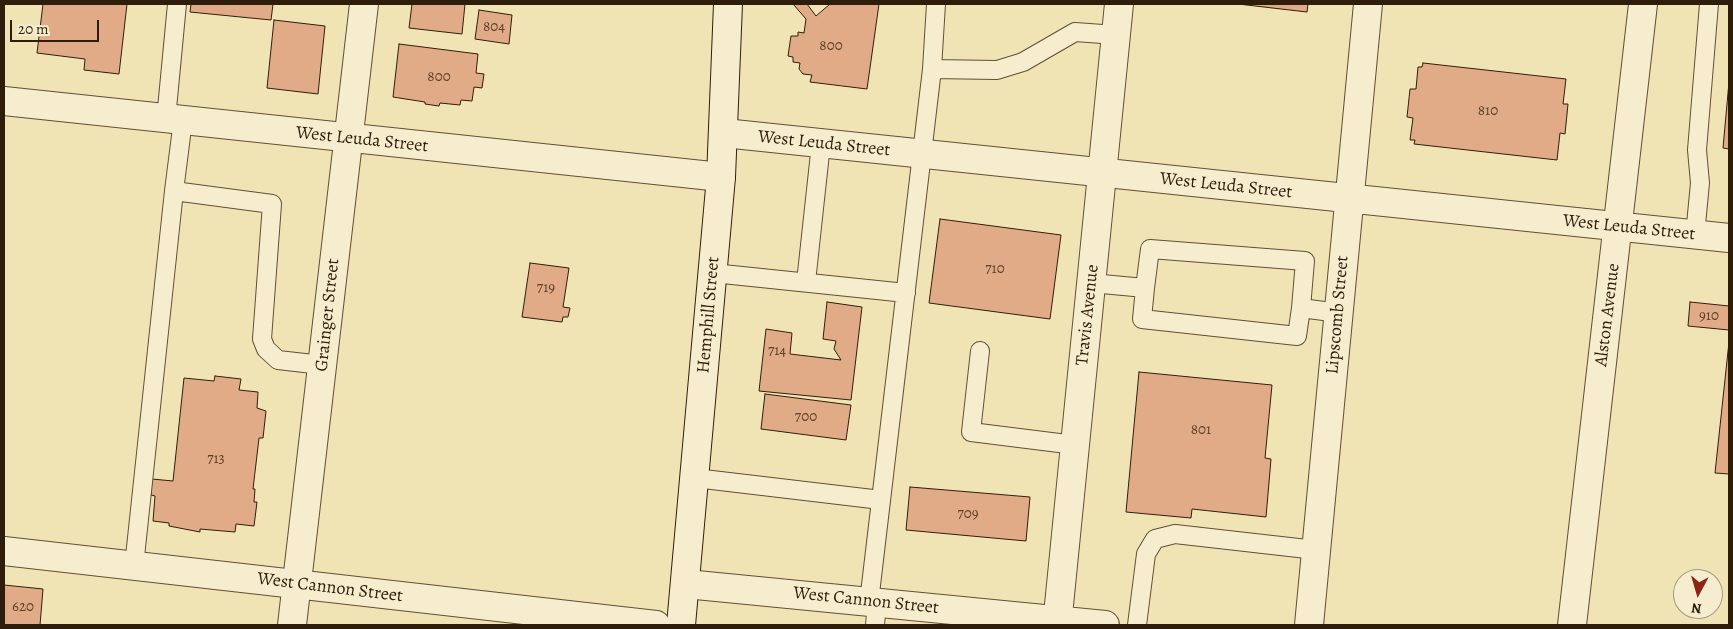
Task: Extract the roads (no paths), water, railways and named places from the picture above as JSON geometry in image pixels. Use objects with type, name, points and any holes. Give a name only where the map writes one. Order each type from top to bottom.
[{"type":"street","name":"Grainger Street","points":[[292,625],[364,4]]},
{"type":"street","name":"Hemphill Street","points":[[681,625],[696,478],[721,177],[728,4]]},
{"type":"street","name":"Travis Avenue","points":[[1057,623],[1119,4]]},
{"type":"street","name":"Lipscomb Street","points":[[1309,625],[1368,4]]},
{"type":"street","name":"Alston Avenue","points":[[1572,625],[1643,4]]},
{"type":"street","name":"West Leuda Street","points":[[4,100],[721,177]]},
{"type":"street","name":"West Leuda Street","points":[[724,133],[1729,238]]},
{"type":"street","name":"West Cannon Street","points":[[4,551],[656,625]]},
{"type":"street","name":"West Cannon Street","points":[[686,584],[873,610],[1105,625]]},
{"type":"lane","points":[[134,566],[174,191],[177,4]]},
{"type":"lane","points":[[873,610],[881,500],[923,155],[932,69],[936,4]]},
{"type":"lane","points":[[1695,235],[1700,183],[1697,150],[1709,4]]},
{"type":"lane","points":[[932,69],[997,70],[1023,62],[1075,32],[1116,35]]},
{"type":"lane","points":[[806,282],[821,144]]},
{"type":"lane","points":[[174,191],[272,204],[262,339],[266,349],[278,360],[322,365]]},
{"type":"lane","points":[[1150,249],[1305,262],[1301,308],[1297,336],[1142,319],[1150,249]]},
{"type":"lane","points":[[713,272],[906,293]]},
{"type":"lane","points":[[1091,283],[1145,288]]},
{"type":"lane","points":[[1301,308],[1339,313]]},
{"type":"lane","points":[[980,351],[971,432],[1075,444]]},
{"type":"lane","points":[[696,478],[881,500]]},
{"type":"lane","points":[[1137,625],[1146,554],[1155,539],[1175,534],[1316,550]]}]
